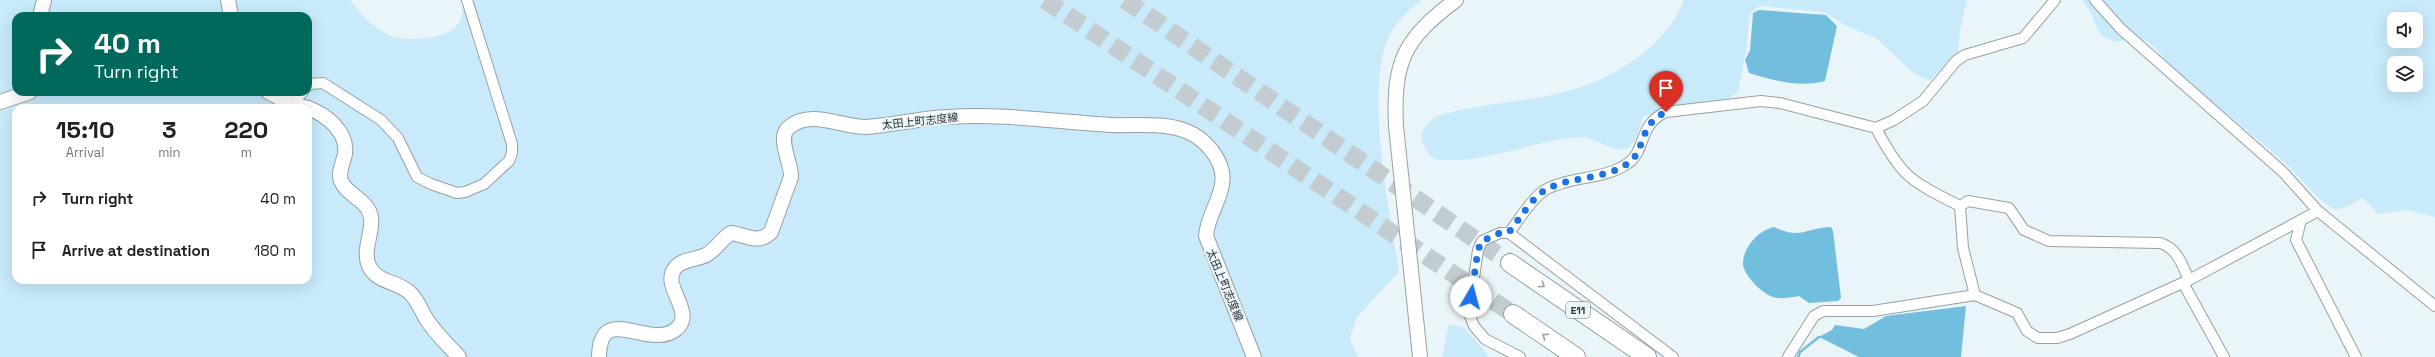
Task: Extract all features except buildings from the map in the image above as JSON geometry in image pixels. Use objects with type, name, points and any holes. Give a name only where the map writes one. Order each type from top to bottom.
[{"type":"highway","name":"E11","points":[[1510,263],[1647,357]]},
{"type":"highway","points":[[1513,314],[1576,357]]},
{"type":"main road","points":[[41,12],[44,0]]},
{"type":"main road","points":[[228,0],[230,12]]},
{"type":"main road","points":[[1420,357],[1396,126],[1395,96],[1400,63],[1410,42],[1423,26],[1456,0]]},
{"type":"main road","points":[[0,102],[18,96]]},
{"type":"main road","points":[[276,96],[291,104]]},
{"type":"main road","points":[[312,110],[332,123],[340,132],[345,142],[345,153],[340,173],[342,181],[362,201],[371,216],[366,254],[369,266],[382,279],[408,291],[434,330],[459,357]]},
{"type":"main road","name":"太田上町志度線","points":[[599,357],[600,345],[603,336],[610,330],[627,328],[658,336],[675,330],[681,323],[683,314],[672,284],[672,276],[681,263],[706,255],[731,233],[756,240],[765,238],[771,232],[791,177],[792,168],[784,142],[784,136],[789,128],[800,122],[815,119],[866,127],[947,117],[976,116],[1106,125],[1164,126],[1186,131],[1200,139],[1212,152],[1218,162],[1222,179],[1221,196],[1207,225],[1206,236],[1254,357]]},
{"type":"street","points":[[312,84],[323,83],[381,120],[398,138],[417,177],[457,193],[465,192],[484,184],[509,161],[512,153],[512,144],[467,0]]},
{"type":"street","points":[[1520,357],[1486,339],[1474,326],[1469,313],[1478,250],[1482,241],[1500,233],[1509,232],[1544,191],[1568,181],[1613,170],[1627,164],[1634,158],[1648,125],[1654,117],[1666,112],[1761,101],[1780,104],[1876,128],[1894,120],[1923,101],[1956,61],[1965,55],[2023,38],[2055,0]]},
{"type":"street","points":[[2095,0],[2121,29],[2282,172],[2318,211],[2435,306]]},
{"type":"street","points":[[291,104],[299,96]]},
{"type":"street","points":[[1876,128],[1890,155],[1903,173],[1917,184],[1960,206]]},
{"type":"street","points":[[1960,206],[1968,201],[2009,208],[2024,230],[2048,241],[2164,244],[2173,250],[2186,281],[2224,357]]},
{"type":"street","points":[[1960,206],[1963,248],[1974,295]]},
{"type":"street","points":[[1788,357],[1814,316],[1823,311],[1873,312],[1974,295],[2017,313],[2027,331],[2038,338],[2057,338],[2094,325],[2186,281],[2318,211]]},
{"type":"street","points":[[2301,220],[2296,240],[2356,357]]},
{"type":"street","points":[[1509,232],[1673,357]]},
{"type":"shaded area","points":[[0,0],[350,0],[379,30],[399,38],[418,39],[439,36],[455,27],[462,16],[462,0],[1422,0],[1395,25],[1389,36],[1382,59],[1379,87],[1381,152],[1399,272],[1357,317],[1350,339],[1358,357],[0,357]]},
{"type":"shaded area","points":[[1684,0],[1967,0],[1960,30],[1958,53],[1930,80],[1914,74],[1876,38],[1848,27],[1824,12],[1760,6],[1752,11],[1749,17],[1747,46],[1738,92],[1725,101],[1668,107],[1643,117],[1633,143],[1627,148],[1616,149],[1586,137],[1580,137],[1562,139],[1489,156],[1452,160],[1434,159],[1425,148],[1422,138],[1423,133],[1429,122],[1435,117],[1470,108],[1561,93],[1594,82],[1626,66],[1641,55],[1666,30],[1676,16]]},
{"type":"shaded area","points":[[2082,0],[2435,0],[2435,217],[2408,210],[2378,214],[2363,198],[2344,208],[2332,208],[2316,195],[2286,164],[2172,68],[2147,41],[2137,38],[2116,41],[2106,38],[2098,30],[2089,9]]},
{"type":"shaded area","points":[[1449,324],[1464,327],[1489,357],[1442,357]]},
{"type":"water","points":[[1759,10],[1826,15],[1837,26],[1825,81],[1806,84],[1786,82],[1749,73],[1745,60],[1750,50],[1753,13]]},
{"type":"water","points":[[1774,227],[1783,231],[1797,233],[1831,227],[1833,231],[1841,298],[1838,301],[1809,303],[1799,296],[1777,298],[1772,297],[1756,286],[1747,275],[1743,265],[1745,252],[1757,236]]},
{"type":"water","points":[[1966,306],[1961,357],[1859,357],[1819,337],[1832,330],[1835,325],[1864,329],[1886,316]]},
{"type":"waterway","points":[[1798,357],[1800,352],[1819,337]]},
{"type":"tunnel","points":[[1045,0],[1513,314]]},
{"type":"tunnel","points":[[1125,0],[1510,263]]},
{"type":"route","points":[[1471,297],[1478,250],[1482,241],[1500,233],[1509,232],[1535,199],[1544,191],[1568,181],[1613,170],[1627,164],[1634,158],[1648,125],[1654,117],[1666,112]]}]
